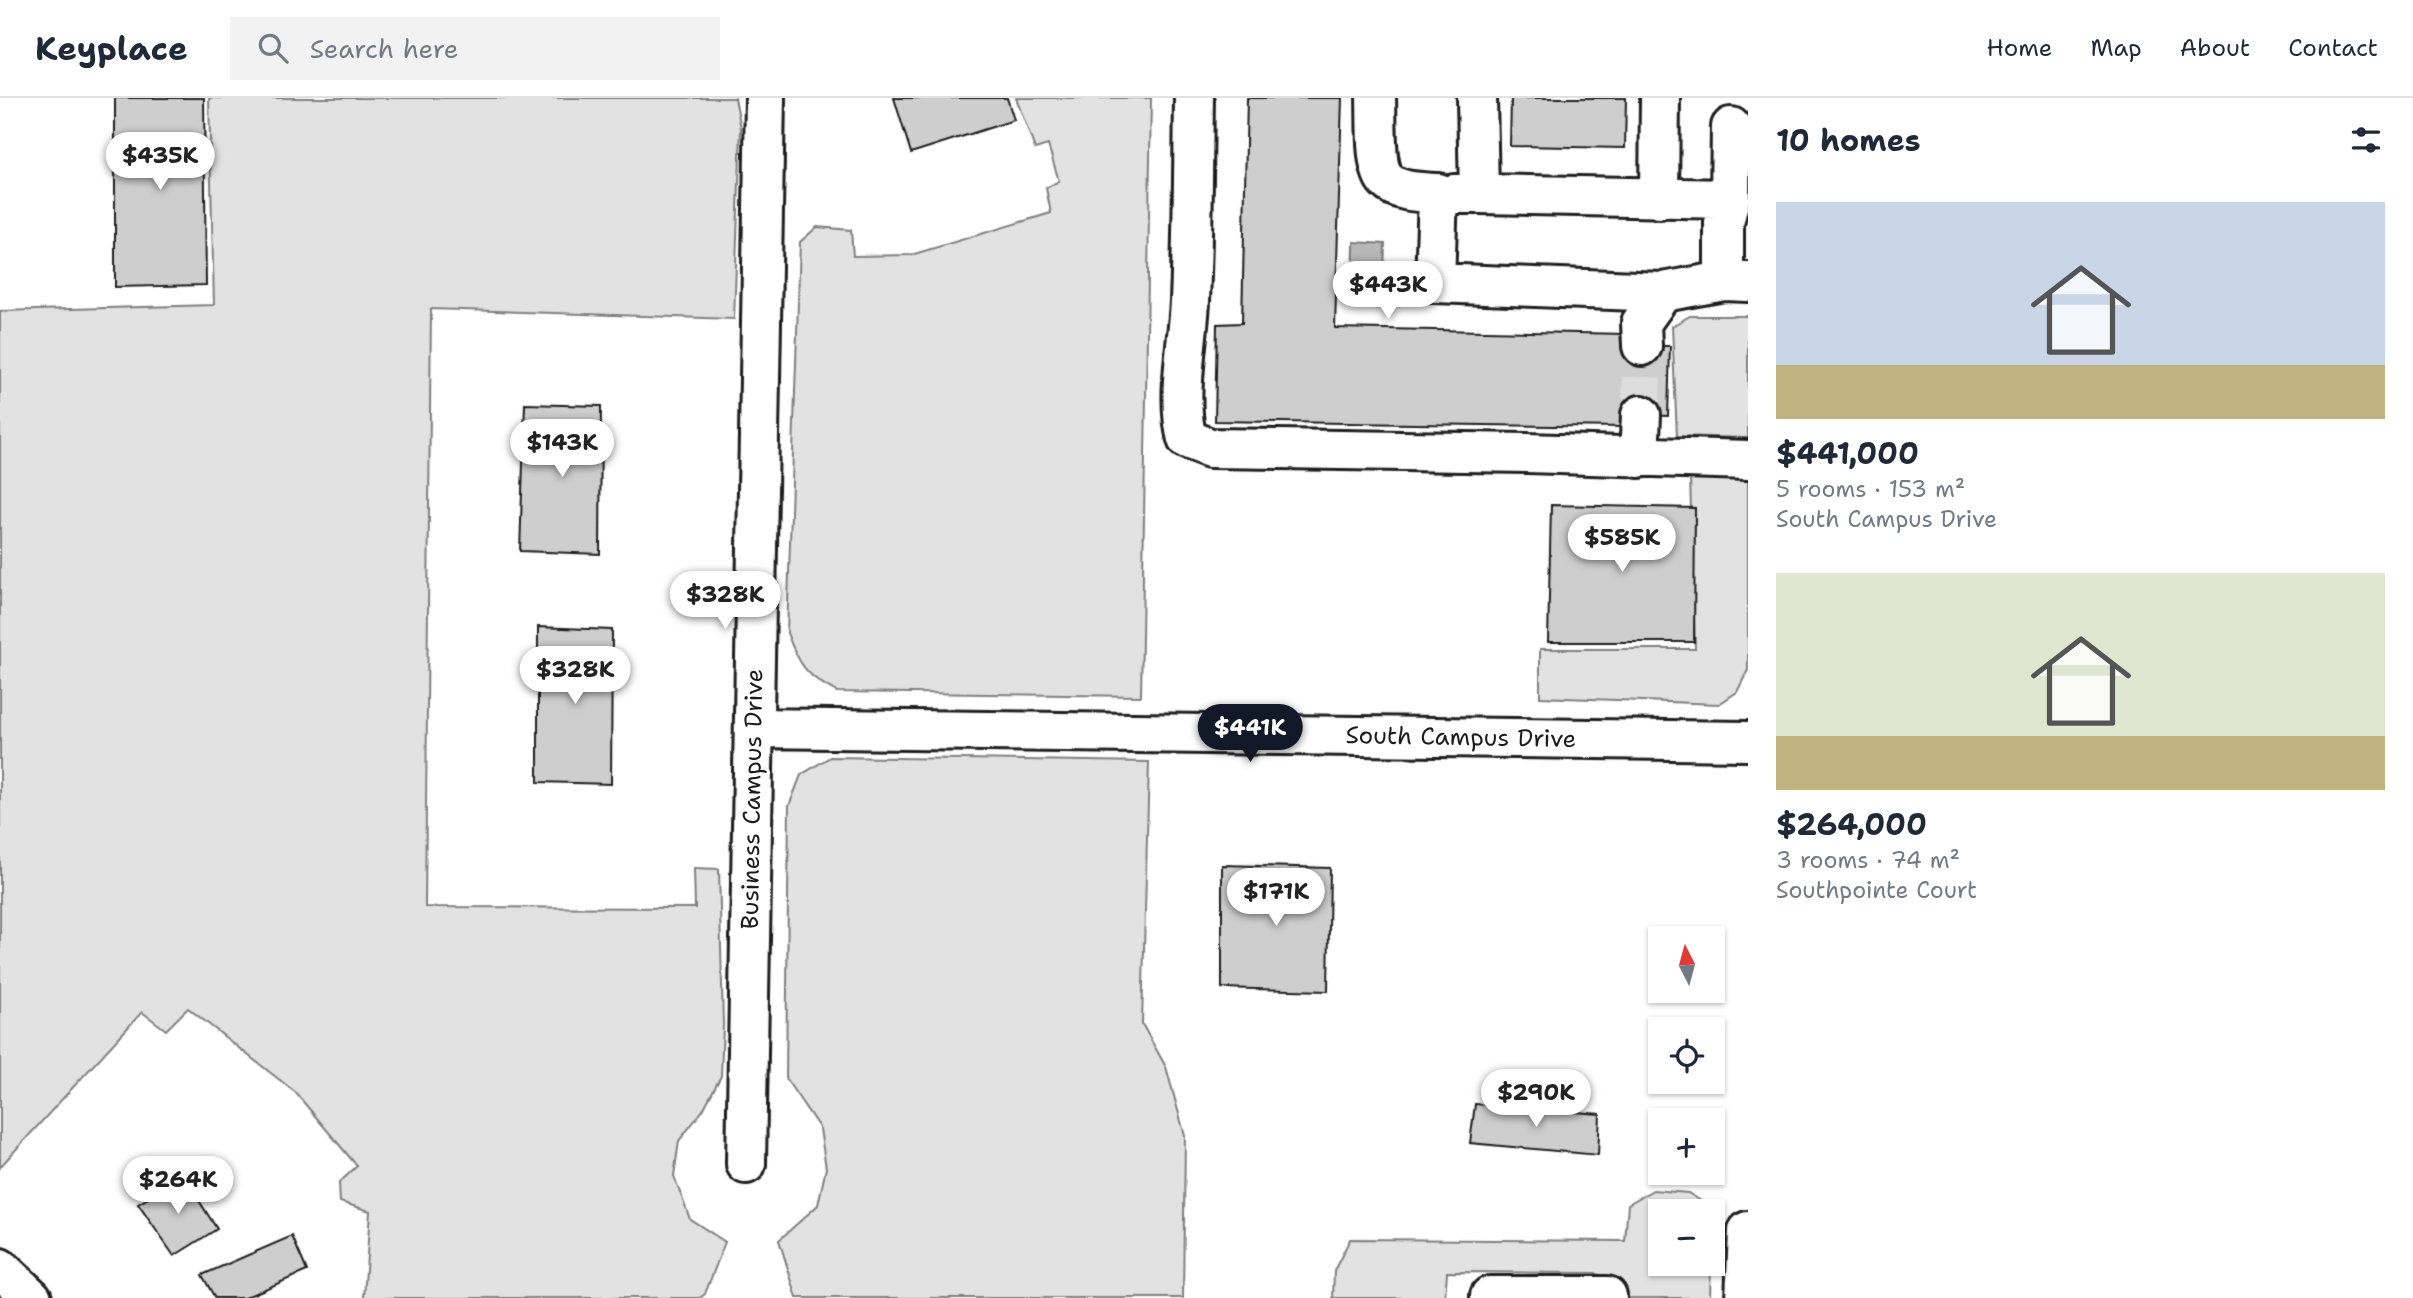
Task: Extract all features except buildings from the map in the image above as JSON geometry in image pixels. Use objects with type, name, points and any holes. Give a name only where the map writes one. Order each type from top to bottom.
[{"type":"main road","name":"Business Campus Drive","points":[[746,1164],[765,98]]},
{"type":"main road","points":[[1194,98],[1190,303],[1185,349],[1184,425],[1187,439],[1210,448],[1748,460]]},
{"type":"main road","points":[[1376,98],[1383,178],[1392,185],[1414,192],[1730,199]]},
{"type":"main road","points":[[1477,98],[1479,194]]},
{"type":"main road","points":[[1659,199],[1660,98]]},
{"type":"main road","points":[[1438,193],[1436,284],[1663,292],[1736,281],[1724,223],[1730,199],[1737,117]]},
{"type":"main road","points":[[1642,346],[1641,323],[1663,292]]},
{"type":"main road","points":[[1639,458],[1642,415]]},
{"type":"main road","name":"South Campus Drive","points":[[754,728],[1748,741]]},
{"type":"main road","points":[[1745,1298],[1748,1231]]},
{"type":"main road","points":[[0,1268],[32,1298]]},
{"type":"main road","points":[[1490,1298],[1607,1298]]},
{"type":"shaded area","points":[[209,98],[735,98],[741,128],[734,319],[431,309],[425,907],[695,908],[694,868],[719,869],[723,1025],[721,1076],[703,1110],[679,1141],[674,1176],[690,1219],[725,1242],[705,1294],[700,1298],[364,1298],[370,1211],[340,1202],[339,1183],[357,1166],[295,1092],[188,1008],[166,1030],[142,1012],[0,1167],[0,311],[214,305]]},
{"type":"shaded area","points":[[1016,98],[1151,98],[1141,696],[837,692],[818,681],[805,669],[787,633],[800,242],[817,227],[851,230],[853,256],[911,255],[1051,213],[1046,188],[1059,181],[1048,145],[1035,149]]},
{"type":"shaded area","points":[[1354,242],[1385,244],[1383,308],[1353,307]]},
{"type":"shaded area","points":[[1690,316],[1748,316],[1748,438],[1677,436],[1672,326]]},
{"type":"shaded area","points":[[1690,476],[1748,479],[1748,670],[1737,692],[1719,704],[1540,697],[1540,649],[1695,649]]},
{"type":"shaded area","points":[[830,757],[1149,762],[1142,1024],[1166,1067],[1185,1136],[1183,1298],[797,1298],[779,1240],[818,1205],[826,1168],[820,1129],[786,1079],[789,806],[801,775]]},
{"type":"shaded area","points":[[1653,1190],[1688,1193],[1698,1199],[1648,1199],[1648,1276],[1711,1276],[1710,1298],[1627,1298],[1626,1293],[1596,1273],[1447,1272],[1445,1298],[1333,1298],[1334,1271],[1350,1239],[1625,1241],[1628,1204]]},
{"type":"tunnel","points":[[1641,415],[1642,346]]}]
